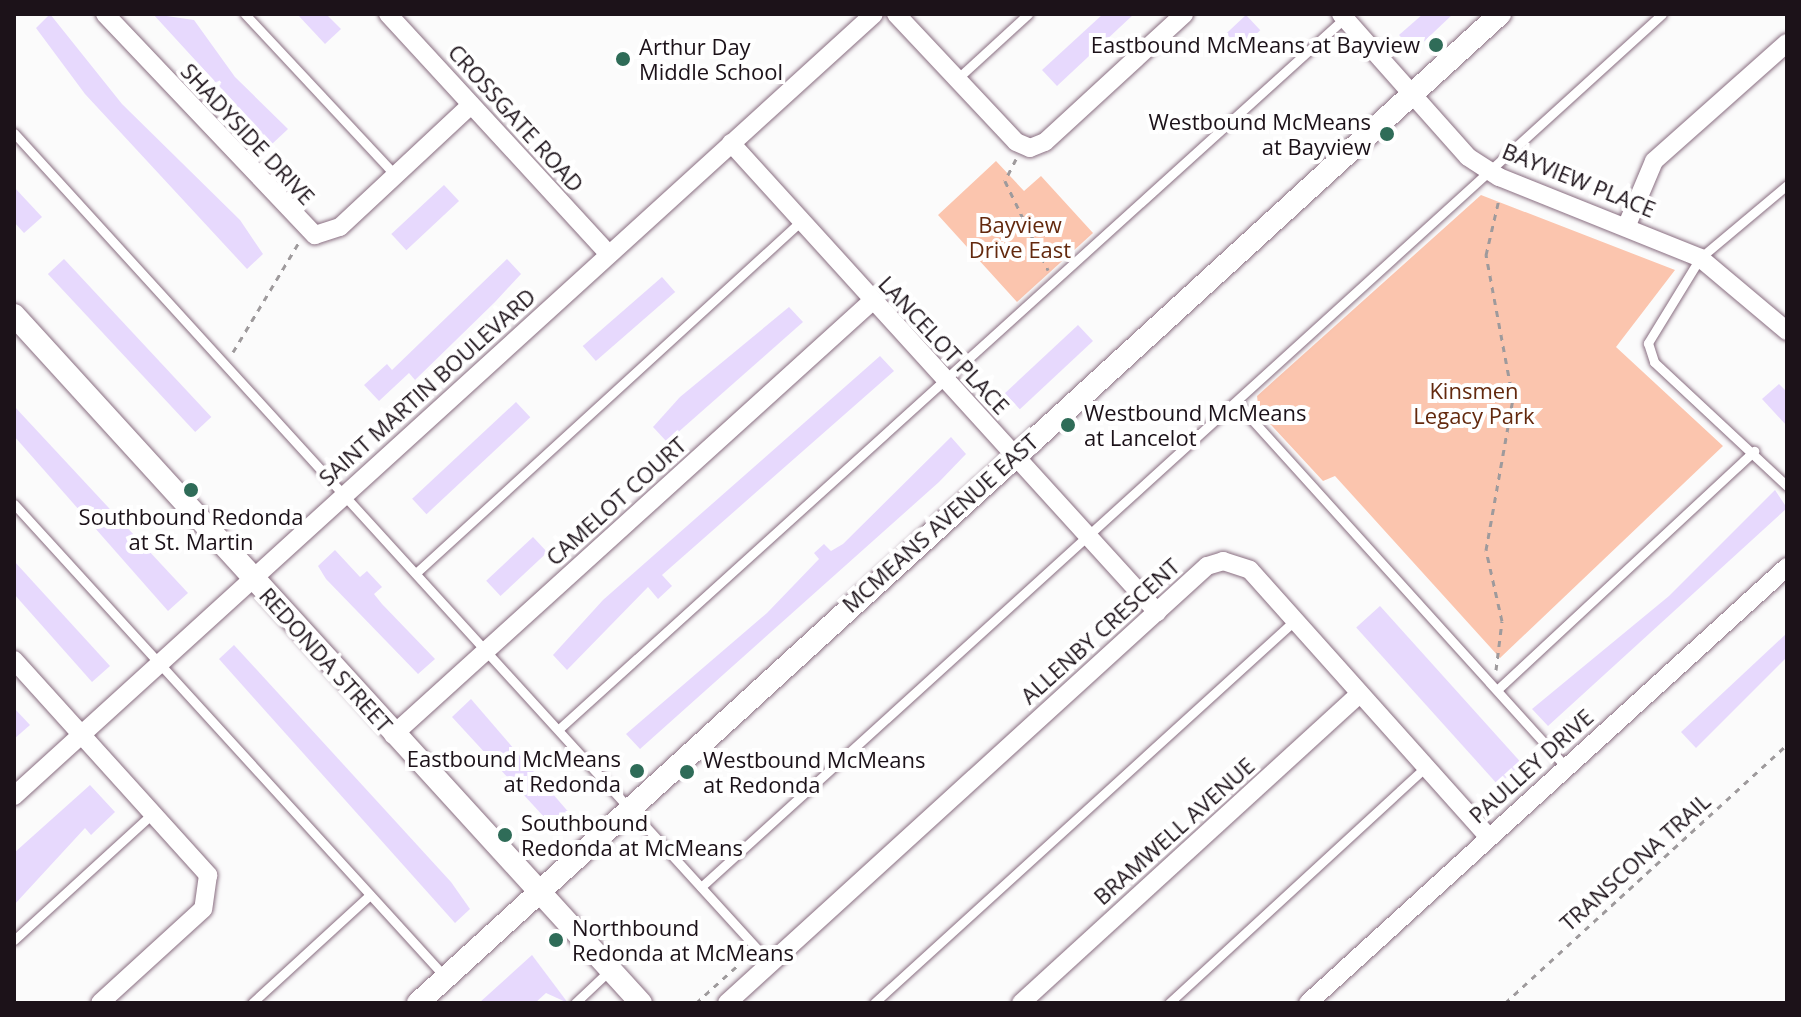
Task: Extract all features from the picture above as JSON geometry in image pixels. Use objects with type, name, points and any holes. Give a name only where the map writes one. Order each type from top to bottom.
[{"type":"street","name":"SHADYSIDE DRIVE","points":[[105,14],[305,232],[332,233],[471,105]]},
{"type":"street","name":"CROSSGATE ROAD","points":[[388,14],[609,254]]},
{"type":"street","name":"SAINT MARTIN BOULEVARD","points":[[14,796],[874,14]]},
{"type":"street","points":[[896,14],[1018,143],[1045,142],[1184,14]]},
{"type":"street","name":"MCMEANS AVENUE EAST","points":[[418,1003],[631,805],[1500,14]]},
{"type":"street","name":"BAYVIEW PLACE","points":[[1345,15],[1413,94],[1490,172],[1627,225],[1700,258],[1787,331]]},
{"type":"street","points":[[1627,225],[1654,161],[1787,43]]},
{"type":"street","name":"LANCELOT PLACE","points":[[731,143],[871,302],[1157,612]]},
{"type":"street","name":"CAMELOT COURT","points":[[393,735],[871,302]]},
{"type":"street","name":"REDONDA STREET","points":[[14,315],[393,735],[641,1003]]},
{"type":"street","name":"ALLENBY CRESCENT","points":[[727,1003],[1157,612],[1223,561],[1250,570],[1488,836]]},
{"type":"street","name":"PAULLEY DRIVE","points":[[1308,1003],[1787,567]]},
{"type":"street","points":[[14,660],[208,875],[210,892],[203,909],[100,1003]]},
{"type":"street","name":"BRAMWELL AVENUE","points":[[1021,1003],[1359,694]]},
{"type":"lane","points":[[245,14],[396,176]]},
{"type":"lane","points":[[957,79],[1028,14]]},
{"type":"lane","points":[[701,887],[1662,14]]},
{"type":"lane","points":[[560,728],[1345,15]]},
{"type":"lane","points":[[14,133],[631,805],[770,963]]},
{"type":"lane","points":[[1787,185],[1700,258],[1648,343],[1654,362],[1754,451],[1787,486]]},
{"type":"lane","points":[[417,572],[800,222]]},
{"type":"lane","points":[[1237,403],[1566,767]]},
{"type":"lane","points":[[1496,687],[1754,451]]},
{"type":"lane","points":[[14,504],[446,978]]},
{"type":"lane","points":[[874,1003],[1294,621]]},
{"type":"lane","points":[[1169,1003],[1426,767]]},
{"type":"lane","points":[[14,940],[154,812]]},
{"type":"lane","points":[[252,1003],[370,895]]},
{"type":"lane","points":[[575,1003],[610,970]]},
{"type":"path","points":[[1018,143],[1013,176],[1005,181],[1049,271],[1060,277]]},
{"type":"path","points":[[1496,687],[1502,621],[1486,550],[1513,399],[1486,255],[1499,199]]},
{"type":"path","points":[[226,363],[305,232]]},
{"type":"path","name":"TRANSCONA TRAIL","points":[[1505,1003],[1787,745]]},
{"type":"path","points":[[696,1003],[757,949]]},
{"type":"green space","name":"Bayview Drive East","points":[[996,161],[1024,191],[1041,176],[1093,233],[1017,302],[938,215]]},
{"type":"green space","name":"Kinsmen Legacy Park","points":[[1481,195],[1675,270],[1616,347],[1723,446],[1500,658],[1335,476],[1323,481],[1259,412],[1257,396]]},
{"type":"building","points":[[50,14],[122,104],[240,220],[263,254],[247,269],[85,94],[36,28]]},
{"type":"building","points":[[153,14],[194,20],[235,77],[288,129],[272,144]]},
{"type":"building","points":[[297,14],[326,14],[341,29],[325,44]]},
{"type":"building","points":[[1103,14],[1134,14],[1057,86],[1042,70]]},
{"type":"building","points":[[1423,14],[1453,14],[1414,51],[1399,35]]},
{"type":"building","points":[[1246,15],[1260,30],[1241,49],[1226,33]]},
{"type":"building","points":[[444,185],[459,201],[406,250],[391,234]]},
{"type":"building","points":[[14,187],[42,217],[24,233],[14,222]]},
{"type":"building","points":[[64,259],[211,417],[195,432],[48,274]]},
{"type":"building","points":[[507,259],[521,274],[415,380],[409,373],[379,401],[364,385],[387,364],[392,370]]},
{"type":"building","points":[[662,277],[675,292],[596,361],[583,346]]},
{"type":"building","points":[[789,307],[803,322],[667,442],[653,427],[680,397]]},
{"type":"building","points":[[1078,325],[1093,341],[1020,409],[1005,393]]},
{"type":"building","points":[[880,356],[894,371],[662,575],[672,586],[658,599],[648,587],[567,670],[553,655],[603,600]]},
{"type":"building","points":[[1779,384],[1787,392],[1787,426],[1762,399]]},
{"type":"building","points":[[516,402],[530,417],[426,514],[412,499]]},
{"type":"building","points":[[14,406],[188,593],[168,611],[14,436]]},
{"type":"building","points":[[951,437],[966,454],[939,482],[640,749],[626,734],[767,613],[819,559],[814,553],[824,544],[831,551],[843,544]]},
{"type":"building","points":[[1775,490],[1787,508],[1548,726],[1532,709],[1669,596]]},
{"type":"building","points":[[533,537],[547,552],[501,596],[486,581]]},
{"type":"building","points":[[335,550],[360,577],[367,571],[382,587],[374,594],[435,659],[418,674],[326,579],[318,566]]},
{"type":"building","points":[[14,561],[110,666],[92,682],[14,594]]},
{"type":"building","points":[[1380,606],[1522,764],[1498,785],[1356,627]]},
{"type":"building","points":[[1787,633],[1787,657],[1696,748],[1681,732]]},
{"type":"building","points":[[234,645],[451,882],[470,909],[455,923],[219,659]]},
{"type":"building","points":[[471,699],[571,815],[556,830],[452,717]]},
{"type":"building","points":[[14,708],[30,725],[14,739]]},
{"type":"building","points":[[90,785],[115,812],[91,835],[85,828],[14,905],[14,853]]},
{"type":"building","points":[[532,955],[568,1003],[546,993],[535,1003],[479,1003]]},
{"type":"place","name":"Eastbound McMeans at Bayview","points":[[1436,45]]},
{"type":"place","name":"Arthur Day Middle School","points":[[623,59]]},
{"type":"place","name":"Westbound McMeans at Bayview","points":[[1387,134]]},
{"type":"place","name":"Westbound McMeans at Lancelot","points":[[1068,425]]},
{"type":"place","name":"Southbound Redonda at St. Martin","points":[[191,490]]},
{"type":"place","name":"Eastbound McMeans at Redonda","points":[[637,771]]},
{"type":"place","name":"Westbound McMeans at Redonda","points":[[687,772]]},
{"type":"place","name":"Southbound Redonda at McMeans","points":[[505,835]]},
{"type":"place","name":"Northbound Redonda at McMeans","points":[[556,940]]}]
